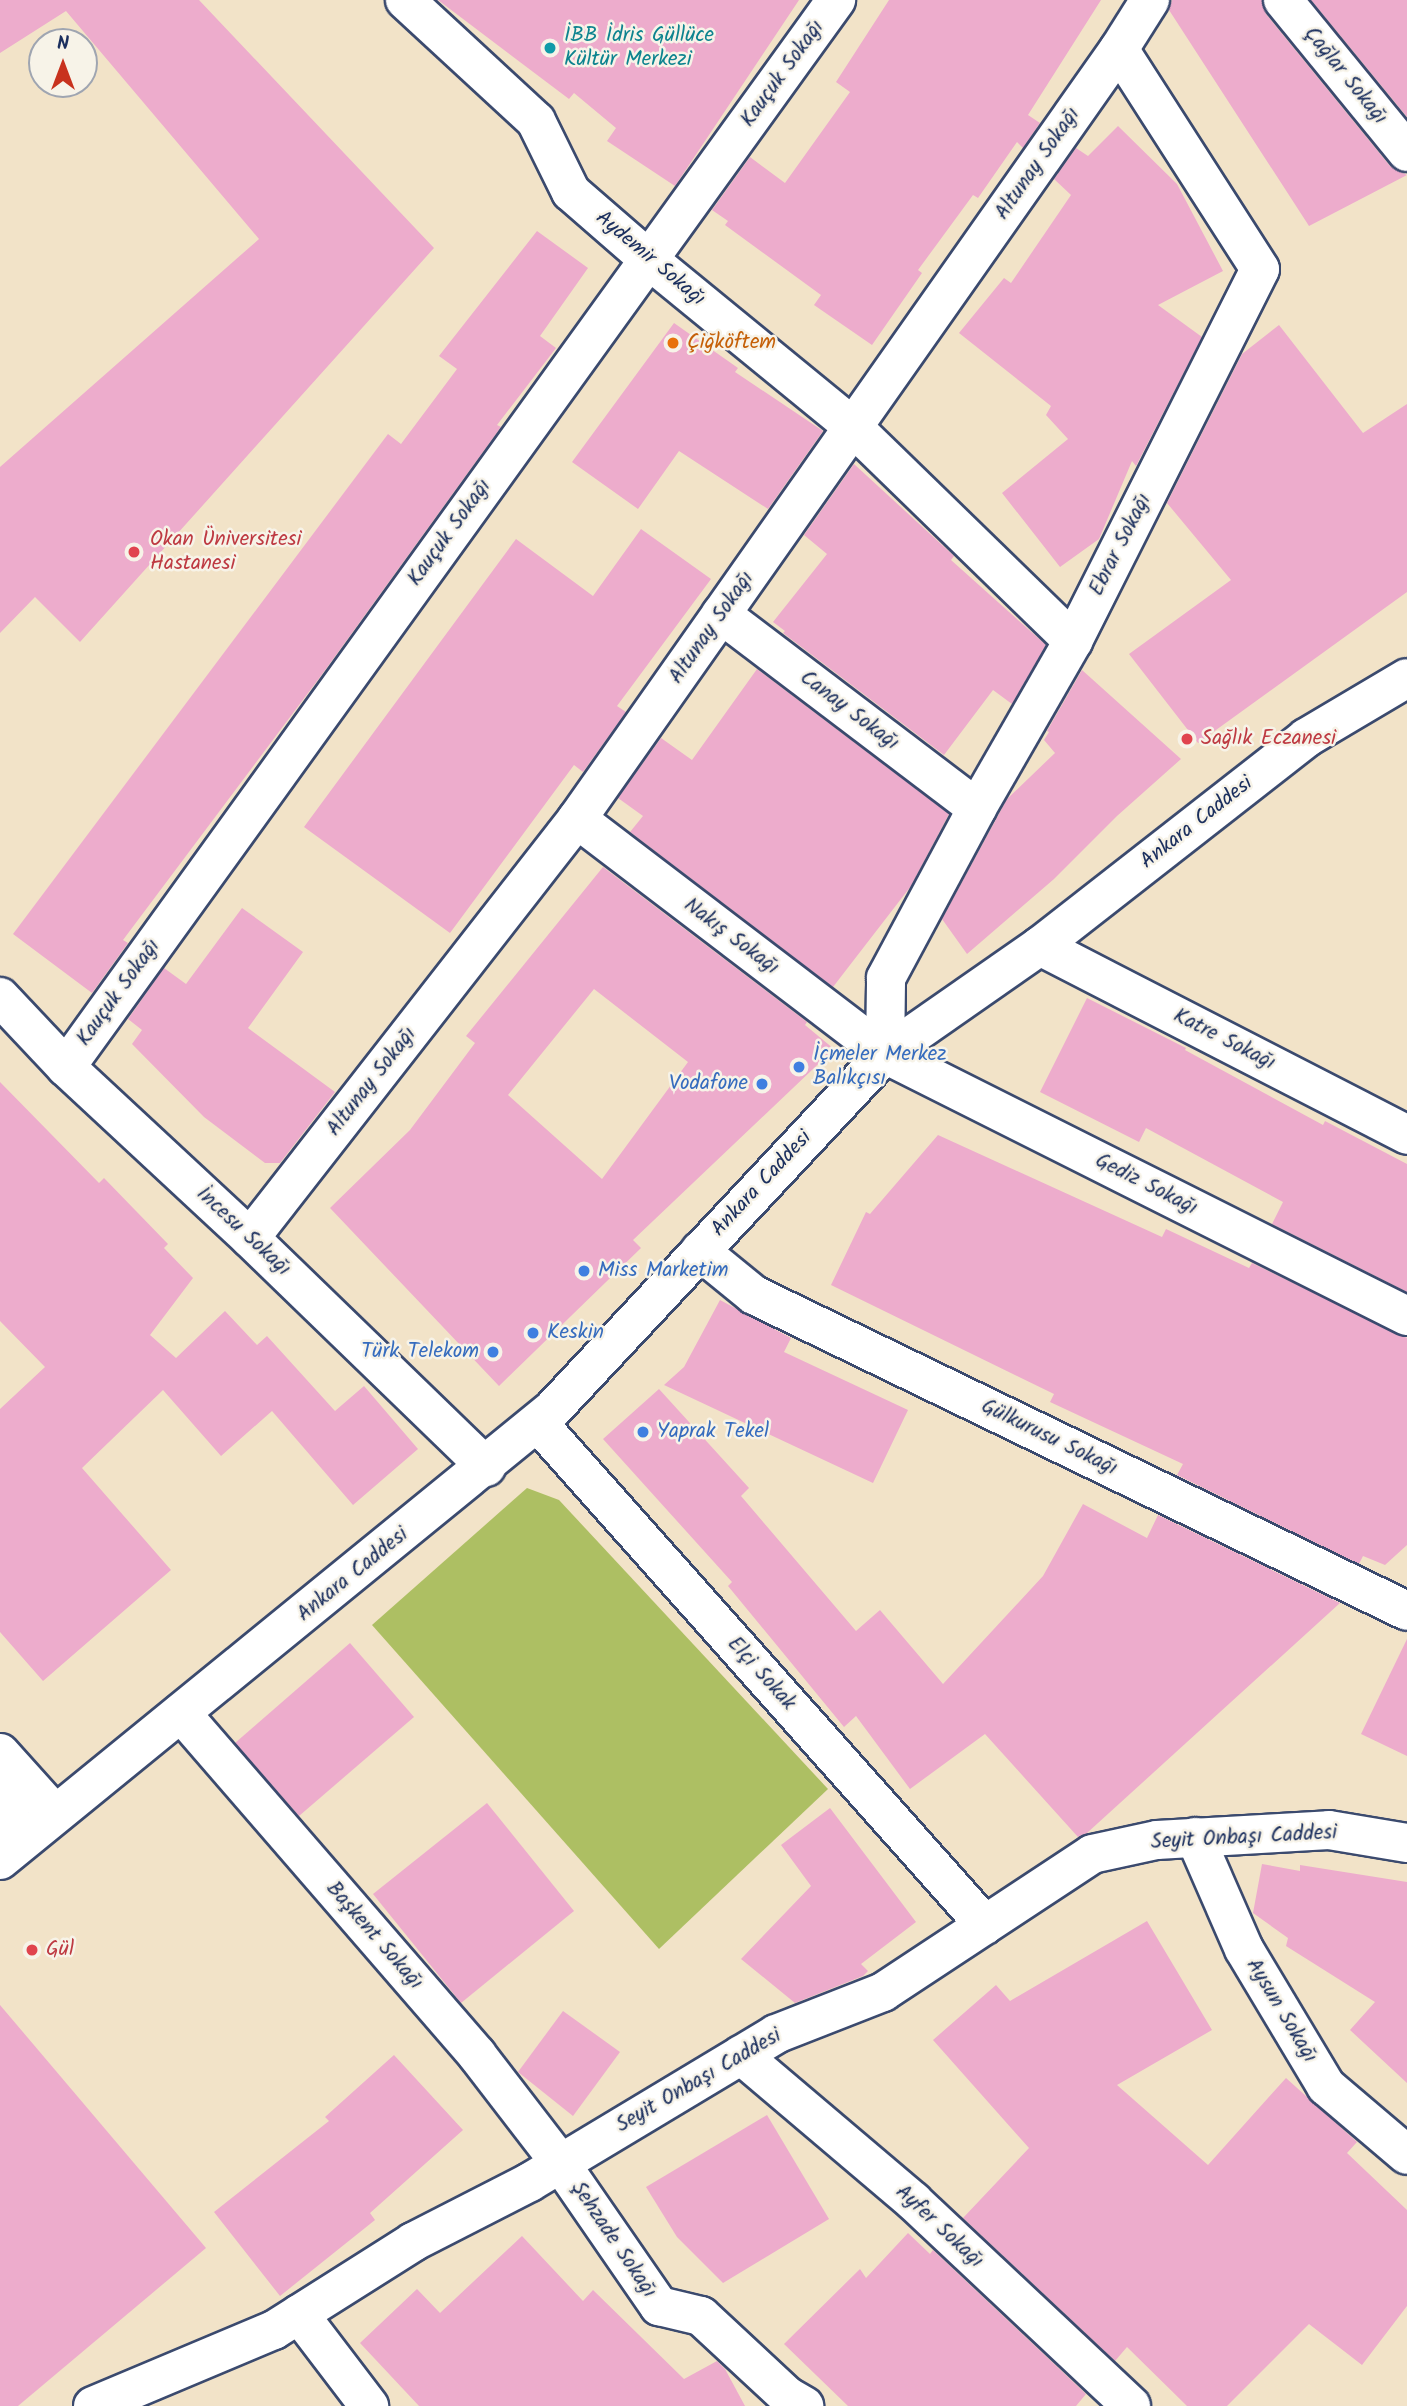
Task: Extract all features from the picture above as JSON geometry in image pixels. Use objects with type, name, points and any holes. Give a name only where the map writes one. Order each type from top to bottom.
[{"type":"street","name":"Aydemir Sokağı","points":[[405,0],[536,121],[571,192],[648,259],[853,427],[1073,641]]},
{"type":"street","name":"Kauçuk Sokağı","points":[[66,1067],[836,0]]},
{"type":"street","name":"Altunay Sokağı","points":[[250,1238],[577,819],[1119,49],[1150,0]]},
{"type":"street","name":"Çağlar Sokağı","points":[[1283,0],[1407,152]]},
{"type":"street","name":"Ebrar Sokağı","points":[[885,1054],[886,978],[977,808],[1073,641],[1259,269],[1119,49]]},
{"type":"street","name":"Canay Sokağı","points":[[721,614],[977,808]]},
{"type":"street","name":"Ankara Caddesi","points":[[0,1860],[538,1423],[885,1054],[1040,946],[1306,738],[1407,678]]},
{"type":"street","name":"Nakış Sokağı","points":[[577,819],[885,1054]]},
{"type":"street","name":"Katre Sokağı","points":[[1040,946],[1407,1135]]},
{"type":"street","name":"İncesu Sokağı","points":[[0,997],[66,1067],[250,1238],[486,1467]]},
{"type":"street","name":"Gediz Sokağı","points":[[885,1054],[1407,1316]]},
{"type":"street","name":"Gülkurusu Sokağı","points":[[700,1251],[754,1295],[1407,1611]]},
{"type":"street","name":"Elçi Sokak","points":[[538,1423],[985,1925]]},
{"type":"street","name":"Başkent Sokağı","points":[[181,1713],[477,2055],[561,2164]]},
{"type":"street","points":[[0,1753],[55,1814]]},
{"type":"street","points":[[0,1753],[10,1774],[13,1794],[9,1811],[0,1821]]},
{"type":"street","name":"Ankara Caddesi","points":[[0,1842],[55,1814]]},
{"type":"street","name":"Seyit Onbaşı Caddesi","points":[[93,2406],[274,2330],[414,2242],[561,2164],[776,2034],[883,1992],[1092,1854],[1157,1840],[1329,1830],[1407,1843]]},
{"type":"street","name":"Aysun Sokağı","points":[[1195,1837],[1244,1949],[1326,2086],[1407,2155]]},
{"type":"street","name":"Ayfer Sokağı","points":[[741,2055],[913,2201],[1130,2406]]},
{"type":"street","name":"Şehzade Sokağı","points":[[561,2164],[659,2306],[701,2316],[787,2396],[804,2406]]},
{"type":"street","points":[[299,2315],[369,2406]]},
{"type":"green space","points":[[527,1488],[559,1500],[828,1789],[659,1949],[372,1625]]},
{"type":"building","points":[[0,0],[199,0],[434,248],[80,642],[35,597],[0,633],[0,467],[259,239],[98,49],[98,28],[80,28],[66,11],[39,28],[28,28],[28,35],[0,53]]},
{"type":"building","points":[[438,0],[799,0],[675,186],[607,141],[616,128],[574,93],[569,99]]},
{"type":"building","points":[[889,0],[1101,0],[1028,115],[1040,123],[1023,148],[1017,142],[978,198],[973,195],[918,270],[922,273],[872,345],[814,305],[821,295],[725,225],[728,221],[712,210],[750,157],[785,183],[850,92],[836,82]]},
{"type":"building","points":[[1172,0],[1262,0],[1266,14],[1390,166],[1407,175],[1309,226],[1169,10]]},
{"type":"building","points":[[1311,0],[1407,0],[1407,117]]},
{"type":"building","points":[[1118,126],[1177,184],[1223,271],[1158,305],[1202,337],[1136,466],[1132,461],[1099,539],[1060,567],[1002,493],[1068,439],[1046,415],[1051,406],[959,333],[1004,278],[1011,283],[1071,195],[1054,179],[1076,148],[1088,156]]},
{"type":"building","points":[[537,231],[588,268],[540,336],[556,348],[497,425],[501,427],[323,673],[123,940],[128,943],[92,993],[13,934],[388,434],[401,444],[457,369],[439,356]]},
{"type":"building","points":[[674,323],[738,368],[735,372],[823,431],[768,509],[679,451],[638,509],[572,462]]},
{"type":"building","points":[[1279,325],[1363,433],[1407,404],[1407,592],[1198,743],[1129,654],[1231,580],[1167,503],[1242,354]]},
{"type":"building","points":[[854,464],[954,556],[951,560],[1046,645],[1012,704],[993,690],[944,755],[783,633],[785,631],[773,622],[827,554],[804,535]]},
{"type":"building","points":[[641,529],[711,579],[617,706],[626,712],[583,772],[574,765],[450,933],[304,827],[516,539],[593,596]]},
{"type":"building","points":[[757,669],[949,814],[911,886],[833,987],[630,832],[643,816],[618,798],[661,738],[692,760]]},
{"type":"building","points":[[1082,670],[1181,759],[1117,816],[1054,879],[967,954],[942,919],[1007,799],[1055,753],[1044,740]]},
{"type":"building","points":[[603,867],[807,1022],[805,1025],[834,1049],[633,1240],[641,1248],[499,1386],[330,1208],[410,1130],[475,1043],[466,1036]],"holes":[[[594,989],[688,1062],[602,1179],[508,1095]]]},
{"type":"building","points":[[242,908],[303,952],[248,1028],[335,1092],[280,1163],[265,1163],[204,1117],[132,1044],[142,1030],[128,1019],[164,968],[186,984]]},
{"type":"building","points":[[1087,998],[1186,1048],[1185,1050],[1323,1125],[1325,1121],[1407,1164],[1407,1292],[1272,1224],[1283,1202],[1146,1128],[1139,1142],[1040,1092]]},
{"type":"building","points":[[0,1082],[99,1183],[104,1178],[168,1244],[164,1248],[193,1278],[150,1335],[176,1358],[225,1311],[257,1345],[267,1336],[335,1411],[364,1386],[418,1449],[353,1505],[272,1411],[221,1456],[163,1390],[82,1468],[171,1570],[43,1681],[0,1632],[0,1409],[45,1367],[0,1321]]},
{"type":"building","points":[[938,1135],[1162,1237],[1166,1229],[1249,1268],[1252,1263],[1407,1338],[1407,1545],[1385,1565],[1363,1556],[1359,1564],[1177,1475],[1183,1464],[1050,1402],[1054,1394],[831,1285],[866,1212],[870,1214]]},
{"type":"building","points":[[720,1300],[791,1338],[784,1352],[908,1410],[873,1483],[664,1385],[684,1367]]},
{"type":"building","points":[[659,1389],[749,1488],[741,1496],[856,1631],[880,1610],[943,1684],[1043,1576],[1083,1504],[1147,1538],[1158,1515],[1340,1603],[1087,1833],[1078,1837],[985,1734],[910,1789],[856,1716],[844,1727],[728,1586],[732,1582],[603,1439]]},
{"type":"building","points":[[1407,1639],[1407,1756],[1361,1734]]},
{"type":"building","points":[[350,1643],[414,1717],[299,1816],[235,1743]]},
{"type":"building","points":[[487,1803],[574,1911],[461,2003],[373,1894]]},
{"type":"building","points":[[830,1808],[916,1922],[861,1964],[868,1971],[863,1976],[795,2003],[741,1959],[811,1886],[781,1845]]},
{"type":"building","points":[[1262,1864],[1300,1871],[1300,1865],[1407,1882],[1407,2083],[1350,2030],[1375,2002],[1286,1946],[1288,1938],[1253,1913]]},
{"type":"building","points":[[1147,1921],[1212,2030],[1117,2085],[1208,2165],[1286,2078],[1357,2142],[1347,2153],[1407,2210],[1407,2306],[1362,2365],[1309,2324],[1227,2406],[1187,2406],[1127,2347],[1115,2361],[963,2218],[1029,2148],[933,2040],[996,1985],[1010,2001]]},
{"type":"building","points":[[0,2005],[206,2248],[18,2406],[0,2406]]},
{"type":"building","points":[[563,2011],[620,2052],[573,2116],[518,2072]]},
{"type":"building","points":[[394,2055],[463,2130],[370,2213],[375,2220],[280,2296],[214,2212],[329,2121],[325,2117]]},
{"type":"building","points":[[767,2115],[829,2219],[723,2283],[677,2237],[646,2187]]},
{"type":"building","points":[[908,2233],[930,2254],[933,2250],[1086,2394],[1076,2406],[848,2406],[784,2344],[860,2269],[866,2278]]},
{"type":"building","points":[[522,2236],[583,2301],[593,2290],[684,2379],[717,2361],[725,2369],[745,2406],[419,2406],[360,2343],[417,2289],[440,2313]]},
{"type":"place","name":"İBB İdris Güllüce Kültür Merkezi","points":[[550,48]]},
{"type":"place","name":"Çiğköftem","points":[[673,343]]},
{"type":"place","name":"Okan Üniversitesi Hastanesi","points":[[134,552]]},
{"type":"place","name":"Sağlık Eczanesi","points":[[1187,739]]},
{"type":"place","name":"İçmeler Merkez Balıkçısı","points":[[799,1067]]},
{"type":"place","name":"Vodafone","points":[[762,1084]]},
{"type":"place","name":"Miss Marketim","points":[[584,1271]]},
{"type":"place","name":"Keskin","points":[[533,1333]]},
{"type":"place","name":"Türk Telekom","points":[[493,1352]]},
{"type":"place","name":"Yaprak Tekel","points":[[643,1432]]},
{"type":"place","name":"Gül","points":[[32,1950]]}]
